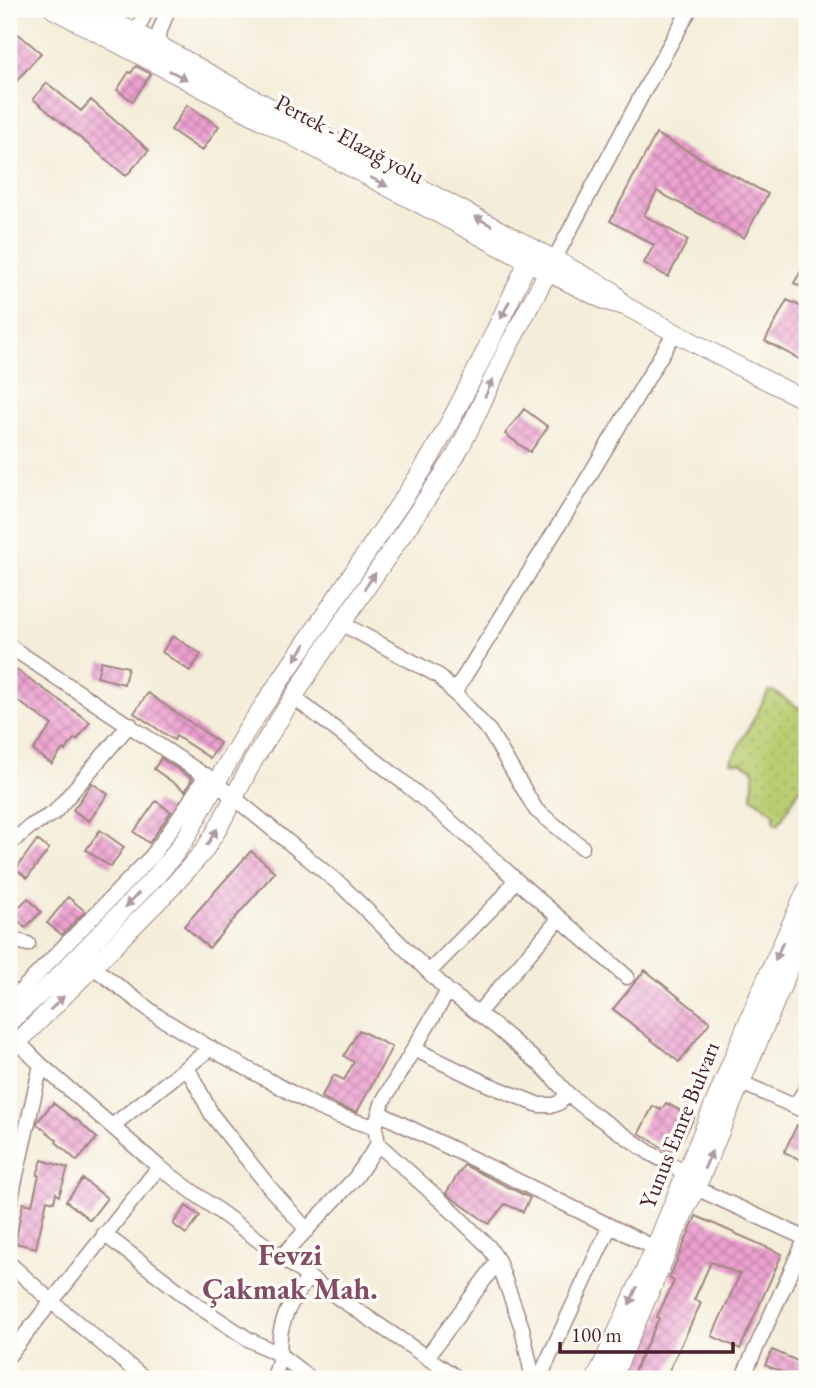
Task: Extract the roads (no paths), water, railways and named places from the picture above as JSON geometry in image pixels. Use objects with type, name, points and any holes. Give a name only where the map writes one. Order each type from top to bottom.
[{"type":"main road","name":"Pertek - Elazığ yolu","points":[[53,9],[132,41],[247,95],[551,266],[606,302],[625,306],[807,401]]},
{"type":"main road","name":"Pertek - Elazığ yolu","points":[[89,9],[132,41]]},
{"type":"main road","points":[[9,1023],[158,875],[187,836],[211,779],[247,730],[441,440],[531,255]]},
{"type":"main road","points":[[13,1047],[189,870],[217,830],[253,761],[293,697],[341,622],[455,457],[551,266]]},
{"type":"main road","name":"Yunus Emre Bulvarı","points":[[612,1379],[687,1206],[691,1182],[755,1006],[807,889]]},
{"type":"main road","name":"Yunus Emre Bulvarı","points":[[596,1379],[655,1248],[740,1082],[807,927]]},
{"type":"street","points":[[132,41],[147,9]]},
{"type":"street","points":[[152,51],[168,9]]},
{"type":"street","points":[[551,266],[690,9]]},
{"type":"street","points":[[454,693],[675,332]]},
{"type":"street","points":[[341,622],[439,676],[490,732],[536,810],[582,847]]},
{"type":"street","points":[[9,646],[211,779],[342,886],[448,991],[542,1067],[589,1111],[677,1168],[691,1182],[807,1239],[742,1379]]},
{"type":"street","points":[[293,697],[379,762],[469,836],[627,977]]},
{"type":"street","points":[[9,844],[31,826],[54,813],[130,724]]},
{"type":"street","points":[[9,1003],[152,856],[183,812],[211,779]]},
{"type":"street","points":[[429,972],[505,896],[515,879]]},
{"type":"street","points":[[478,1013],[561,918]]},
{"type":"street","points":[[9,939],[29,944]]},
{"type":"street","points":[[93,967],[159,1017],[211,1048],[319,1108],[375,1127]]},
{"type":"street","points":[[448,991],[383,1101],[375,1127],[378,1144],[488,1246],[498,1261],[522,1328],[533,1379]]},
{"type":"street","points":[[13,1047],[41,1065],[159,1167],[309,1277],[459,1379]]},
{"type":"street","points":[[112,1125],[211,1048]]},
{"type":"street","points":[[414,1049],[539,1105],[554,1105],[568,1094]]},
{"type":"street","points":[[9,1206],[41,1065]]},
{"type":"street","points":[[187,1067],[212,1115],[307,1230]]},
{"type":"street","points":[[740,1082],[801,1109],[807,1087]]},
{"type":"street","points":[[379,1113],[655,1248]]},
{"type":"street","points":[[282,1256],[356,1177],[378,1144]]},
{"type":"street","points":[[9,1355],[159,1167]]},
{"type":"street","points":[[539,1379],[610,1226]]},
{"type":"street","points":[[104,1234],[204,1310],[248,1339],[281,1355],[311,1379]]},
{"type":"street","points":[[427,1357],[498,1261]]},
{"type":"street","points":[[9,1263],[145,1379]]},
{"type":"street","points":[[272,1379],[279,1367],[279,1341],[285,1316],[291,1302],[309,1277]]},
{"type":"district","name":"Fevzi Çakmak Mah.","points":[[290,1271]]}]
